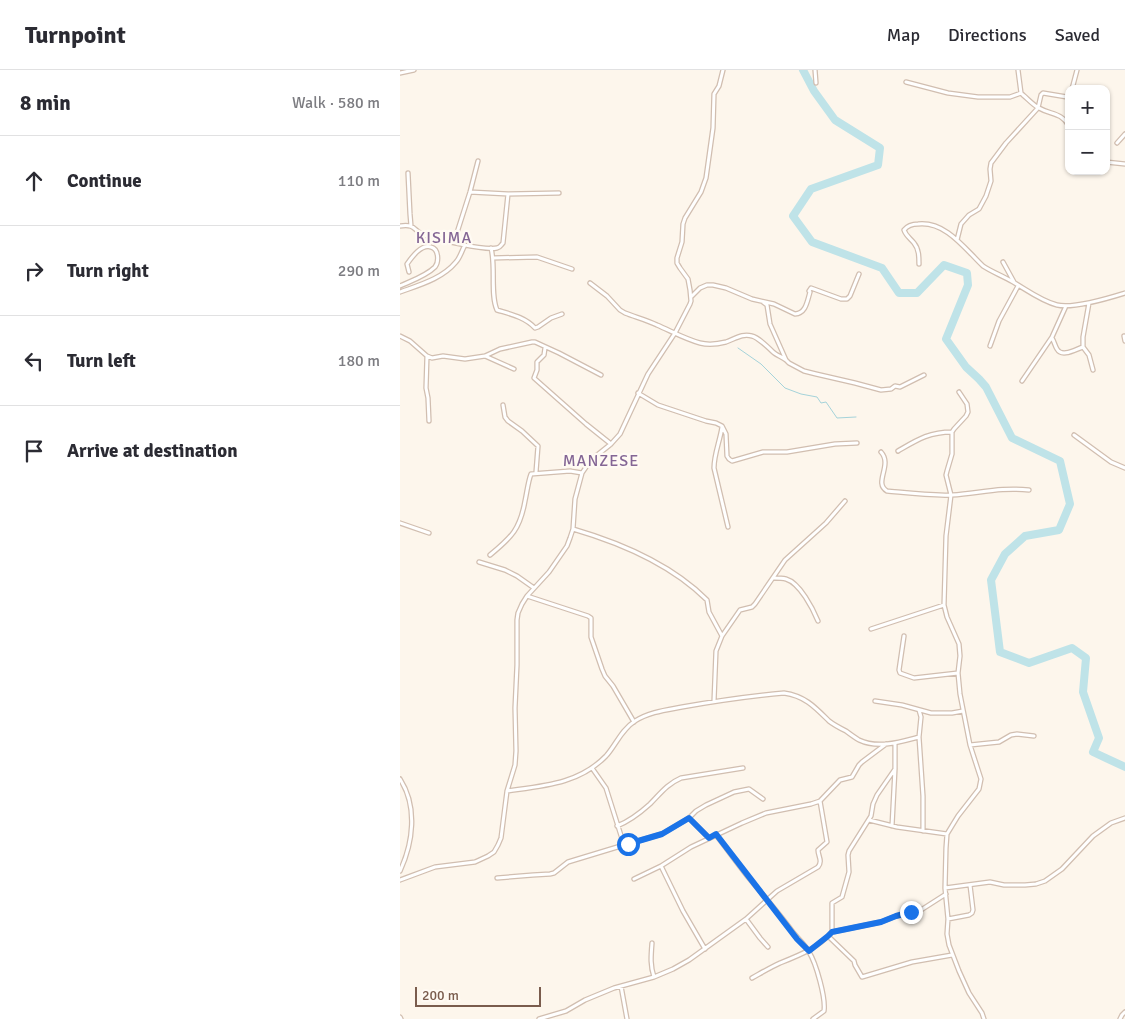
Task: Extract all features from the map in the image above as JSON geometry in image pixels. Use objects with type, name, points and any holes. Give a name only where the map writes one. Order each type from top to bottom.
[{"type":"street","points":[[400,73],[414,70]]},
{"type":"street","points":[[400,880],[435,867],[474,862],[494,852],[501,838],[507,790],[515,765],[516,752],[515,708],[518,613],[527,596],[549,572],[567,546],[573,529],[575,499],[582,472],[591,460],[620,434],[648,374],[675,333],[690,304],[688,279],[677,260],[682,242],[684,218],[701,192],[706,178],[713,128],[714,94],[719,86],[723,70]]},
{"type":"street","points":[[814,70],[816,83]]},
{"type":"street","points":[[1018,70],[1021,93],[1038,108],[1059,115],[1065,120]]},
{"type":"street","points":[[1073,85],[1077,70]]},
{"type":"street","points":[[906,82],[948,93],[978,97],[1010,97],[1021,93]]},
{"type":"street","points":[[957,240],[961,224],[969,215],[979,209],[986,196],[991,181],[991,163],[1006,143],[1038,108],[1043,93],[1065,97]]},
{"type":"street","points":[[1117,143],[1125,134]]},
{"type":"street","points":[[454,242],[478,161]]},
{"type":"street","points":[[1110,162],[1125,164]]},
{"type":"street","points":[[408,173],[411,226]]},
{"type":"street","points":[[470,192],[508,194],[559,193]]},
{"type":"street","points":[[400,226],[411,226],[421,234],[454,242],[491,248],[498,247],[503,243],[508,194]]},
{"type":"street","points":[[919,264],[917,248],[904,230],[907,226],[932,224],[957,240],[983,266],[998,276],[1058,305],[1066,306],[1089,303],[1125,292]]},
{"type":"street","points":[[400,292],[438,277],[450,269],[457,261],[465,244]]},
{"type":"street","points":[[400,286],[434,268],[438,260],[435,249],[427,247],[416,252],[407,264],[409,272]]},
{"type":"street","points":[[491,248],[495,306],[497,310],[515,315],[535,328],[551,318],[562,314]]},
{"type":"street","points":[[493,258],[537,257],[572,269]]},
{"type":"street","points":[[1003,262],[1014,283]]},
{"type":"street","points":[[690,298],[700,288],[713,285],[726,288],[752,299],[774,304],[798,314],[804,309],[811,288],[846,299],[850,296],[859,274]]},
{"type":"street","points":[[590,284],[607,296],[624,313],[701,343],[717,344],[739,336],[752,336],[789,363],[810,372],[881,390],[891,389],[896,386],[900,387],[924,375]]},
{"type":"street","points":[[990,346],[999,320],[1018,286]]},
{"type":"street","points":[[763,301],[767,305],[770,324],[786,360]]},
{"type":"street","points":[[1089,303],[1083,347],[1089,355],[1093,370]]},
{"type":"street","points":[[1022,381],[1052,337],[1066,306]]},
{"type":"street","points":[[400,336],[432,358],[443,356],[465,359],[486,356],[500,349],[535,342],[601,375]]},
{"type":"street","points":[[1124,336],[1125,341]]},
{"type":"street","points":[[1052,337],[1060,353],[1065,354],[1083,347]]},
{"type":"street","points":[[545,348],[544,356],[537,362],[534,378],[611,444]]},
{"type":"street","points":[[428,356],[426,388],[429,421]]},
{"type":"street","points":[[486,356],[514,369]]},
{"type":"street","points":[[959,392],[967,404],[968,412],[952,432],[952,454],[946,475],[951,495],[946,536],[944,606],[959,644],[958,673],[960,694],[970,744],[981,779],[979,789],[947,834],[945,888],[948,919],[947,934],[952,955],[969,993],[984,1019]]},
{"type":"street","points":[[638,393],[658,405],[722,426],[726,434],[727,456],[732,461],[763,452],[787,452],[856,443]]},
{"type":"street","points":[[503,405],[505,417],[538,446],[536,472]]},
{"type":"street","points":[[722,426],[714,468],[728,527]]},
{"type":"street","points":[[898,451],[934,433],[952,432]]},
{"type":"street","points":[[1074,436],[1111,462],[1125,468]]},
{"type":"street","points":[[881,452],[885,459],[882,487],[886,491],[951,495],[1009,488],[1029,490]]},
{"type":"street","points":[[490,555],[506,542],[517,528],[524,509],[530,476],[532,474],[536,472],[582,472]]},
{"type":"street","points":[[714,702],[716,651],[722,636],[740,610],[752,607],[755,604],[785,560],[826,523],[845,501]]},
{"type":"street","points":[[400,523],[429,532]]},
{"type":"street","points":[[573,529],[638,553],[671,570],[707,600],[710,612],[722,636]]},
{"type":"street","points":[[479,562],[517,576],[534,588]]},
{"type":"street","points":[[774,578],[789,580],[808,600],[818,621]]},
{"type":"street","points":[[527,596],[591,618],[591,637],[602,669],[634,722]]},
{"type":"street","points":[[871,629],[944,606]]},
{"type":"street","points":[[904,636],[900,673],[914,678],[958,673]]},
{"type":"street","points":[[507,790],[557,783],[574,778],[585,773],[607,755],[625,730],[644,716],[660,711],[714,702],[784,693],[794,694],[816,707],[832,723],[857,739],[872,743],[895,744],[919,737]]},
{"type":"street","points":[[875,701],[902,705],[931,713],[963,711]]},
{"type":"street","points":[[919,710],[921,717],[919,737],[923,831]]},
{"type":"street","points":[[970,744],[999,742],[1016,734],[1034,736]]},
{"type":"street","points":[[634,879],[661,866],[675,856],[716,834],[766,813],[820,801],[840,780],[852,777],[862,762],[886,744]]},
{"type":"street","points":[[892,826],[895,744]]},
{"type":"street","points":[[592,768],[606,788],[624,844]]},
{"type":"street","points":[[617,826],[626,823],[639,814],[673,782],[681,778],[743,768]]},
{"type":"street","points":[[832,932],[832,903],[842,897],[849,872],[849,851],[871,816],[877,795],[895,769]]},
{"type":"street","points":[[400,779],[408,795],[412,820],[409,850],[400,871]]},
{"type":"street","points":[[497,878],[554,873],[568,862],[662,834],[689,818],[706,804],[734,792],[749,789],[763,798]]},
{"type":"street","points":[[539,1019],[566,1011],[602,993],[673,969],[689,960],[746,919],[777,891],[820,864],[818,850],[827,842],[820,801]]},
{"type":"street","points":[[689,818],[709,838]]},
{"type":"street","points":[[945,888],[990,882],[1025,885],[1045,881],[1062,869],[1093,836],[1111,824],[1125,818]]},
{"type":"street","points":[[869,820],[892,826],[947,834]]},
{"type":"street","points":[[716,834],[797,939],[809,951],[819,978],[825,1006],[824,1011],[813,1019]]},
{"type":"street","points":[[661,866],[683,911],[705,949]]},
{"type":"street","points":[[948,919],[972,913],[970,885]]},
{"type":"street","points":[[752,978],[779,963],[809,951],[832,932],[881,922],[921,910],[946,894]]},
{"type":"street","points":[[746,919],[768,947]]},
{"type":"street","points":[[828,936],[854,960],[862,977],[924,959],[952,955]]},
{"type":"street","points":[[652,943],[650,962],[654,977]]},
{"type":"street","points":[[621,986],[626,1019]]},
{"type":"street","points":[[1120,1019],[1125,1012]]},
{"type":"waterway","points":[[803,70],[814,91],[835,120],[880,148],[878,165],[811,189],[793,216],[812,242],[882,268],[899,293],[917,293],[944,265],[967,273],[968,285],[946,339],[966,367],[986,387],[1012,438],[1060,461],[1070,504],[1059,530],[1025,536],[1005,554],[991,580],[1000,652],[1029,663],[1072,648],[1086,658],[1083,692],[1099,738],[1093,752],[1125,767]]},
{"type":"waterway","points":[[738,348],[761,364],[785,388],[817,397],[821,403],[826,402],[837,418],[856,417]]},
{"type":"district","name":"KISIMA","points":[[444,238]]},
{"type":"district","name":"MANZESE","points":[[601,461]]},
{"type":"route","points":[[628,844],[662,834],[689,818],[709,838],[716,834],[797,939],[809,951],[832,932],[863,927],[911,912]]}]
